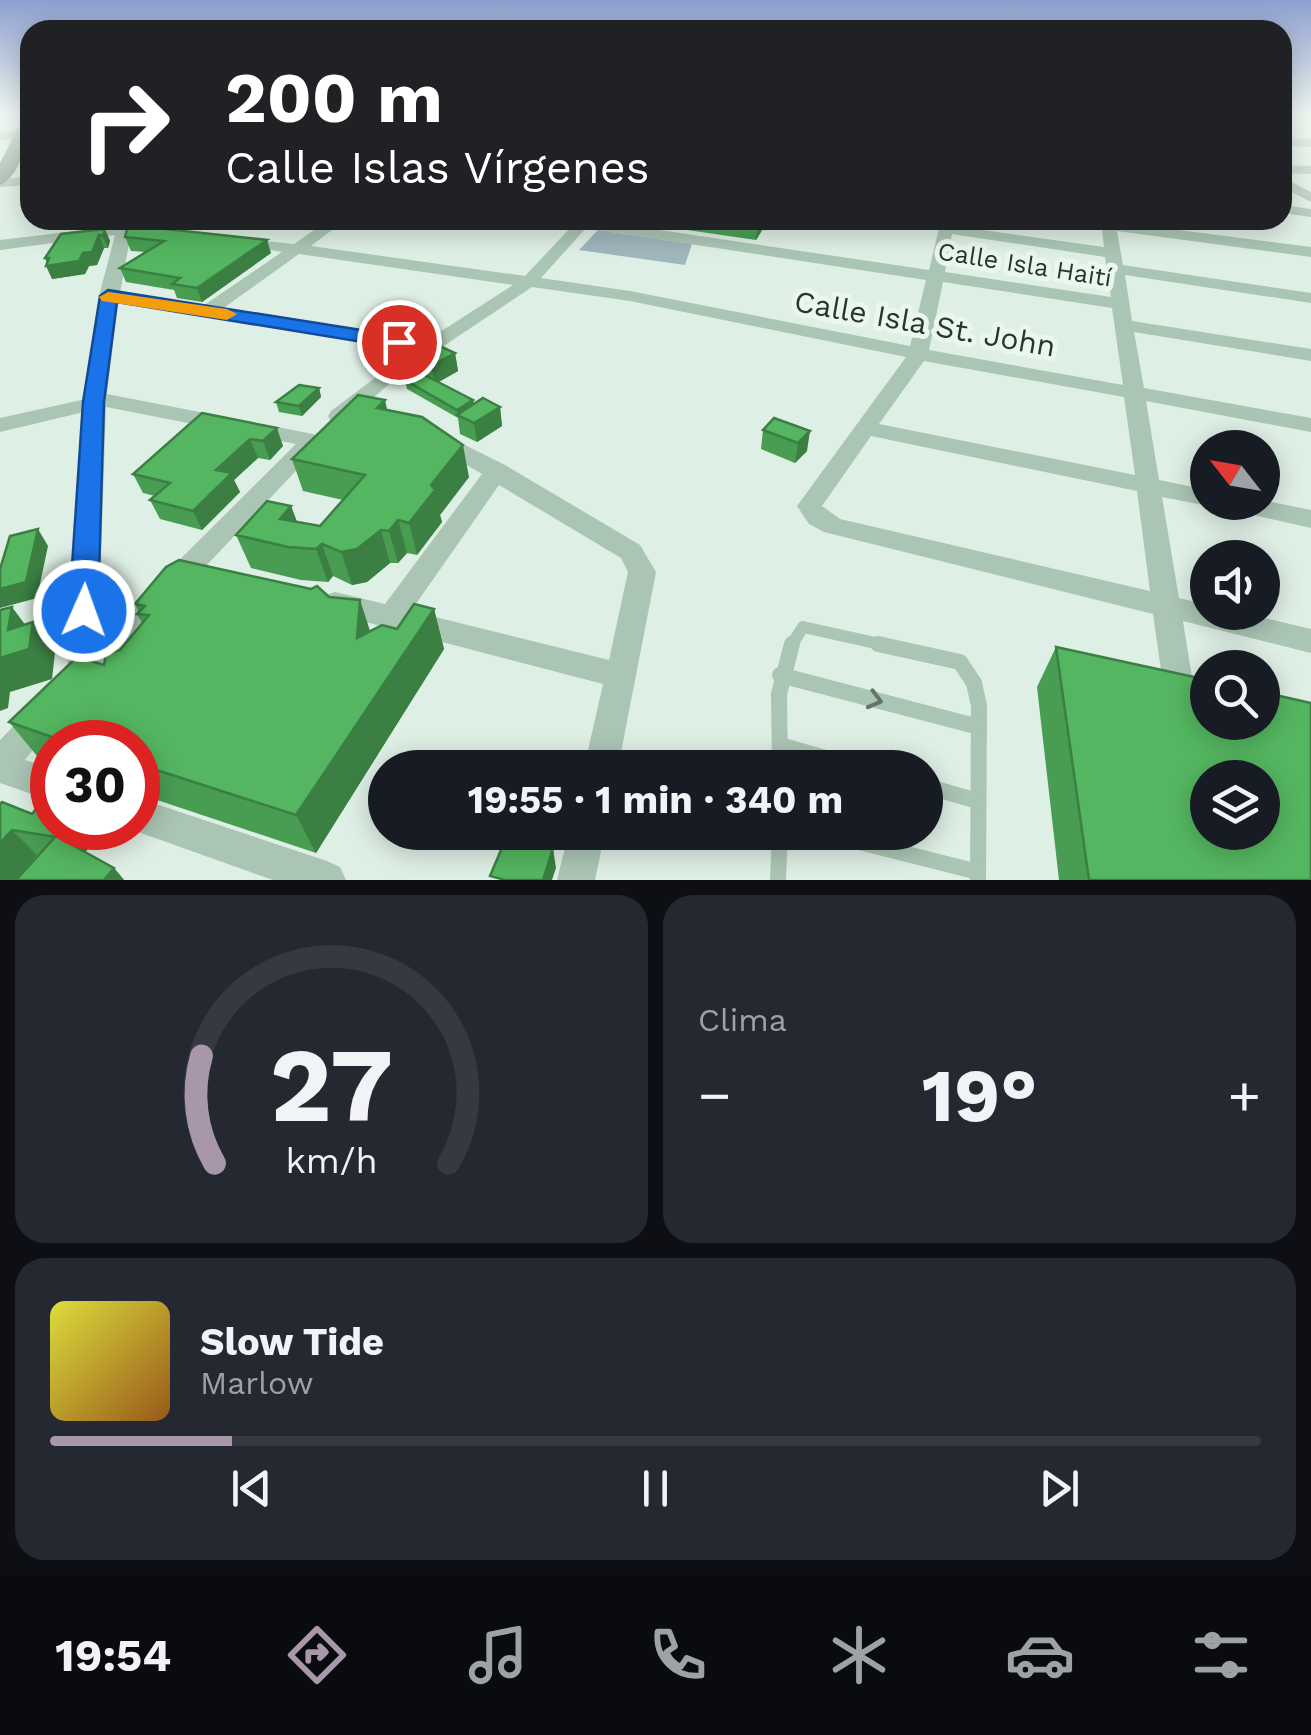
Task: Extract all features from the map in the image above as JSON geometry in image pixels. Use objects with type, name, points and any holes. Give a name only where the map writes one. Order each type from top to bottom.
[{"type":"street","points":[[0,182],[12,155]]},
{"type":"street","points":[[0,245],[89,230]]},
{"type":"street","points":[[82,676],[94,402],[108,296],[124,230]]},
{"type":"street","points":[[166,230],[205,236]]},
{"type":"street","points":[[207,311],[324,230]]},
{"type":"street","points":[[30,777],[0,765],[188,566],[360,396],[529,282],[571,230]]},
{"type":"street","name":"Calle Isla Haití","points":[[639,230],[938,274],[1311,355]]},
{"type":"street","points":[[946,230],[918,355],[809,506],[818,518],[833,526],[1311,641]]},
{"type":"street","name":"Calle Isla Haití","points":[[974,230],[1311,298]]},
{"type":"street","points":[[1109,230],[1178,684]]},
{"type":"street","points":[[1162,230],[1311,252]]},
{"type":"street","name":"Calle Isla St. John","points":[[224,238],[630,296],[918,355],[1311,424]]},
{"type":"street","points":[[108,296],[429,347]]},
{"type":"street","points":[[360,396],[496,470],[631,552],[639,561],[642,572],[606,750]]},
{"type":"street","points":[[0,425],[94,402],[120,401],[313,441]]},
{"type":"street","points":[[864,428],[1190,494]]},
{"type":"street","points":[[391,618],[496,470]]},
{"type":"street","points":[[1280,512],[1311,519]]},
{"type":"street","points":[[188,566],[225,576]]},
{"type":"street","points":[[299,594],[622,676]]},
{"type":"street","points":[[160,823],[328,880]]},
{"type":"street","points":[[576,880],[583,850]]},
{"type":"lane","points":[[780,750],[780,676],[790,643],[803,627],[960,662],[974,683],[979,727],[978,876],[885,850]]},
{"type":"lane","points":[[780,676],[979,727]]},
{"type":"lane","points":[[780,745],[797,750]]},
{"type":"lane","points":[[943,791],[978,801]]},
{"type":"lane","points":[[778,880],[779,850]]},
{"type":"shaded area","points":[[598,230],[692,244],[685,265],[579,250]]},
{"type":"building","points":[[105,230],[92,252],[83,253],[79,261],[46,266],[49,258],[45,258],[61,234]]},
{"type":"building","points":[[127,230],[174,230],[267,240],[197,288],[172,284],[180,278],[120,268],[164,241],[125,237]]},
{"type":"building","points":[[435,344],[455,353],[431,366],[412,357]]},
{"type":"building","points":[[411,368],[473,400],[457,410],[405,380]]},
{"type":"building","points":[[299,385],[319,388],[299,406],[276,402]]},
{"type":"building","points":[[358,395],[385,400],[377,408],[422,417],[463,445],[431,485],[435,490],[409,523],[398,520],[389,531],[381,530],[357,549],[341,552],[322,544],[316,549],[288,547],[236,535],[267,501],[291,506],[280,519],[320,526],[365,475],[292,459]]},
{"type":"building","points":[[483,398],[500,407],[474,423],[457,415]]},
{"type":"building","points":[[202,413],[277,428],[263,441],[250,439],[216,470],[232,473],[193,511],[150,500],[170,483],[133,474]]},
{"type":"building","points":[[774,418],[810,431],[798,443],[763,430]]},
{"type":"building","points":[[38,529],[26,582],[0,589],[0,569],[10,536]]},
{"type":"building","points":[[179,560],[311,589],[317,586],[329,597],[360,600],[357,638],[382,625],[397,629],[414,604],[434,609],[296,815],[160,771],[160,720],[30,720],[30,729],[9,722],[77,657],[104,665],[106,654],[120,650],[149,615],[137,614],[145,606],[135,604],[166,567]]},
{"type":"building","points":[[12,607],[8,630],[33,622],[29,649],[0,658],[0,610]]},
{"type":"building","points":[[1056,647],[1190,676],[1190,740],[1280,740],[1280,696],[1311,703],[1311,880],[1089,880]]},
{"type":"building","points":[[2,802],[30,813],[30,833],[12,830],[0,843]]},
{"type":"building","points":[[43,850],[81,850],[114,868],[104,880],[16,880]]},
{"type":"building","points":[[501,850],[552,850],[543,880],[490,876]]},
{"type":"slow traffic","points":[[108,297],[227,314]]},
{"type":"route","points":[[84,611],[94,402],[108,296],[399,342]]}]
